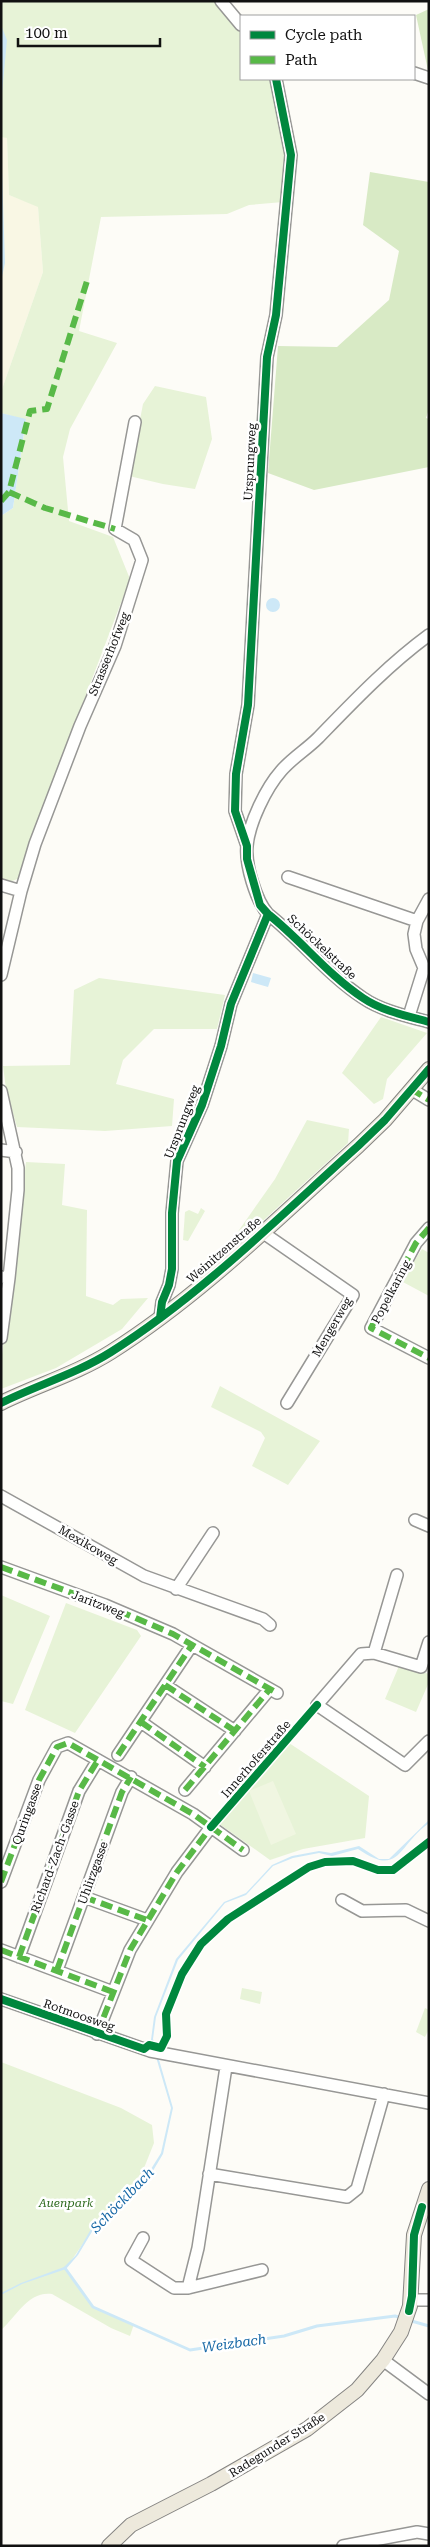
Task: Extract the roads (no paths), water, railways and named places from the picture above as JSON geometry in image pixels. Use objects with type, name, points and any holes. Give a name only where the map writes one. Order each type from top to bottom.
[{"type":"main road","name":"Weinitzenstraße","points":[[1,1403],[77,1371],[109,1353],[160,1318],[203,1285],[358,1146],[429,1069]]},
{"type":"main road","name":"Radegunder Straße","points":[[109,2546],[131,2525],[211,2484],[306,2430],[349,2397],[383,2360],[403,2326],[410,2306],[414,2235],[429,2189]]},
{"type":"street","points":[[221,1],[240,24]]},
{"type":"street","points":[[415,73],[429,78]]},
{"type":"street","name":"Ursprungweg","points":[[247,846],[235,811],[236,774],[248,705],[267,357],[276,315],[292,155],[276,80]]},
{"type":"street","name":"Strasserhofweg","points":[[1,975],[21,891],[52,797],[115,646],[142,560],[134,540],[115,529],[136,422]]},
{"type":"street","name":"Schöckelstraße","points":[[429,635],[397,658],[316,740],[282,769],[263,799],[247,846],[247,858],[260,905],[268,914],[331,973],[364,998],[429,1022]]},
{"type":"street","points":[[288,877],[417,921]]},
{"type":"street","points":[[1,885],[21,891]]},
{"type":"street","points":[[409,1016],[424,968],[414,942],[417,921],[429,899]]},
{"type":"street","name":"Ursprungweg","points":[[160,1318],[172,1261],[171,1234],[177,1160],[202,1105],[221,1046],[231,1004],[268,914]]},
{"type":"street","points":[[411,1089],[429,1100]]},
{"type":"street","points":[[1,1091],[16,1152],[18,1190],[5,1278],[1,1338]]},
{"type":"street","points":[[1,1150],[16,1152]]},
{"type":"street","name":"Popelkaring","points":[[429,1228],[416,1243],[371,1328],[429,1358]]},
{"type":"street","name":"Mengerweg","points":[[262,1232],[353,1295],[287,1402]]},
{"type":"street","name":"Mexikoweg","points":[[1,1496],[121,1564],[176,1589],[263,1619],[270,1625]]},
{"type":"street","points":[[415,1520],[429,1526]]},
{"type":"street","points":[[176,1589],[214,1533]]},
{"type":"street","name":"Jaritzweg","points":[[1,1567],[105,1605],[172,1634],[273,1692],[235,1731],[185,1790]]},
{"type":"street","points":[[374,1653],[398,1575]]},
{"type":"street","points":[[429,1642],[425,1668],[374,1653],[361,1654],[316,1706],[405,1765],[429,1741]]},
{"type":"street","points":[[118,1755],[192,1645]]},
{"type":"street","points":[[165,1685],[235,1731]]},
{"type":"street","points":[[141,1722],[205,1767]]},
{"type":"street","name":"Quringasse","points":[[1,1882],[39,1780],[57,1748],[68,1743],[98,1760]]},
{"type":"street","points":[[98,1760],[131,1777],[244,1850]]},
{"type":"street","name":"Richard-Zach-Gasse","points":[[19,1956],[79,1791],[98,1760]]},
{"type":"street","name":"Uhlirzgasse","points":[[58,1970],[122,1792],[131,1777]]},
{"type":"street","points":[[98,2034],[125,1959],[180,1866],[211,1827]]},
{"type":"street","points":[[84,1897],[147,1920]]},
{"type":"street","points":[[342,1900],[362,1911],[406,1910],[429,1921]]},
{"type":"street","points":[[1,1950],[113,1992]]},
{"type":"street","name":"Rotmoosweg","points":[[1,1999],[154,2052],[226,2067],[429,2103]]},
{"type":"street","points":[[188,2288],[198,2248],[226,2067]]},
{"type":"street","points":[[210,2174],[347,2197],[353,2195],[357,2189],[384,2094]]},
{"type":"street","points":[[143,2238],[131,2260],[174,2288],[188,2288],[262,2270]]},
{"type":"street","points":[[410,2306],[429,2300]]},
{"type":"street","points":[[383,2360],[429,2394]]},
{"type":"street","points":[[343,2546],[417,2532],[429,2534]]},
{"type":"water","points":[[1,25],[7,40],[1,104]]},
{"type":"water","points":[[1,141],[5,263],[1,281]]},
{"type":"water","points":[[1,413],[26,419],[13,508],[1,516]]},
{"type":"water","points":[[270,598],[276,598],[280,605],[276,612],[270,612],[266,608],[266,602]]},
{"type":"water","points":[[253,973],[271,978],[268,987],[251,982]]},
{"type":"water","name":"Schöcklbach","points":[[429,1820],[429,1823],[418,1832],[397,1856],[390,1860],[382,1860],[372,1857],[358,1849],[332,1856],[319,1853],[293,1858],[273,1866],[246,1895],[225,1903],[178,1960],[156,2017],[153,2039],[173,2108],[163,2154],[148,2179],[123,2197],[93,2230],[78,2255],[66,2269],[22,2284],[1,2295],[1,2293],[21,2283],[64,2267],[76,2255],[91,2229],[121,2195],[146,2177],[161,2153],[171,2108],[151,2040],[154,2017],[176,1959],[224,1902],[246,1893],[272,1865],[292,1856],[319,1851],[331,1853],[359,1846],[379,1859],[389,1859]]},
{"type":"waterway","name":"Weizbach","points":[[65,2268],[93,2307],[190,2350],[284,2336],[317,2326],[395,2316],[402,2318]]},
{"type":"waterway","name":"Weizbach","points":[[408,2320],[429,2326]]},
{"type":"park label","name":"Auenpark","points":[[66,2203]]}]
